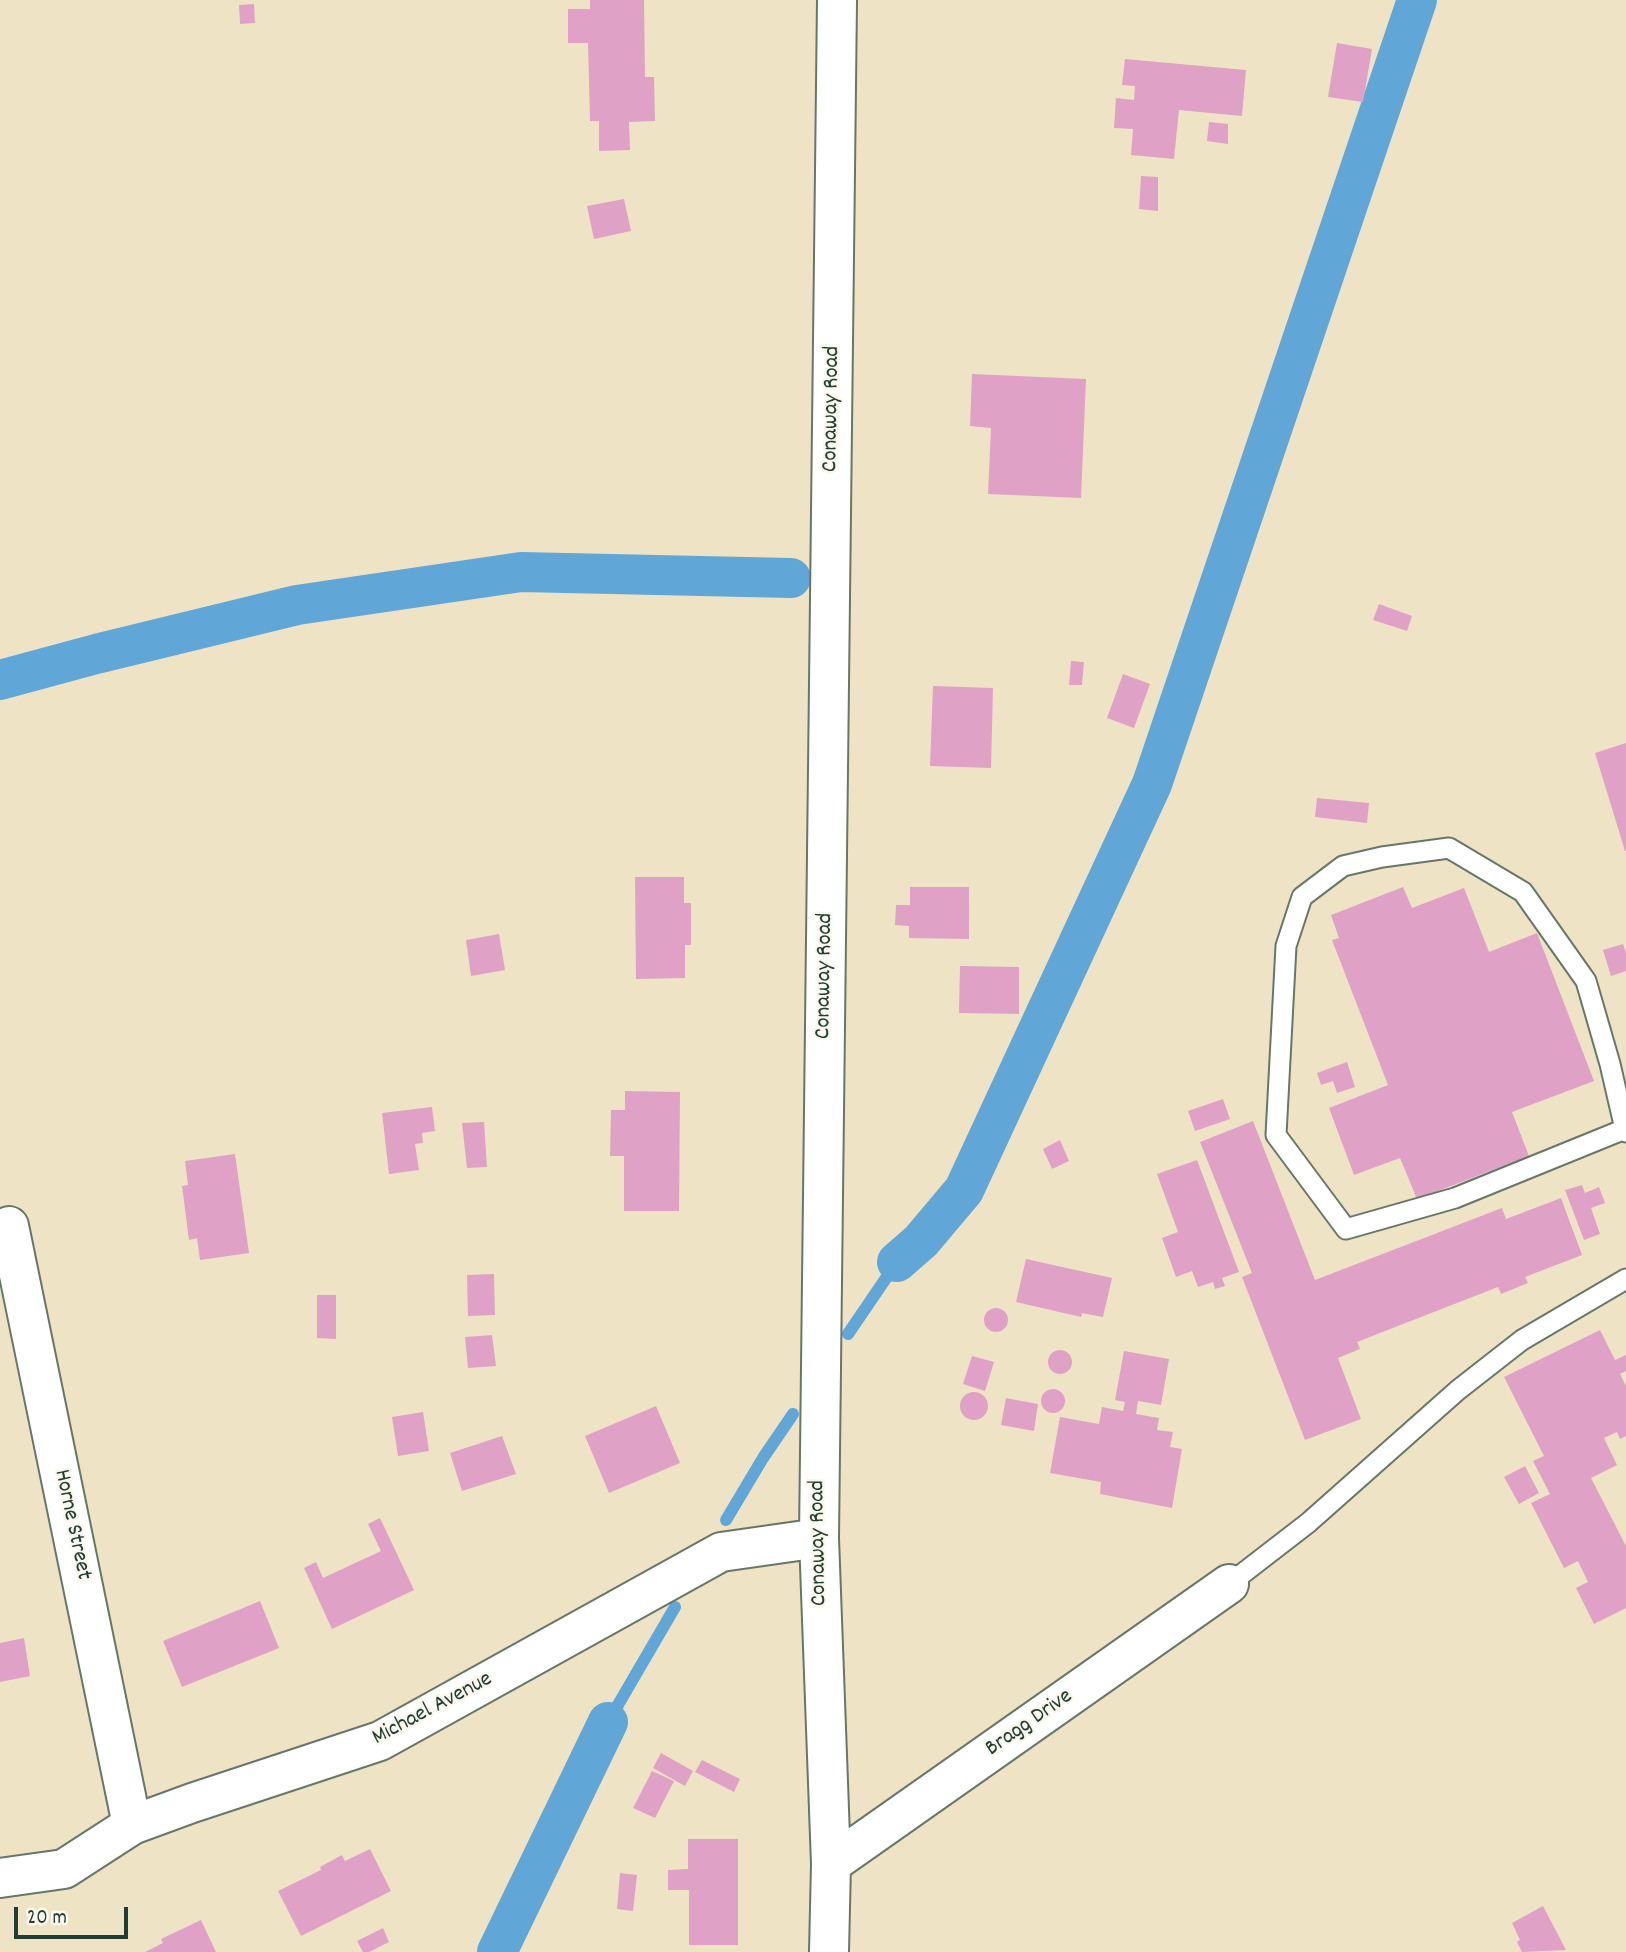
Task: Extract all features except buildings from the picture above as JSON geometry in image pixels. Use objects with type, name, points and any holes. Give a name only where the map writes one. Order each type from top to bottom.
[{"type":"street","name":"Conaway Road","points":[[829,1952],[831,1864],[819,1538],[837,0]]},
{"type":"street","name":"Horne Street","points":[[9,1226],[132,1825]]},
{"type":"street","name":"Michael Avenue","points":[[0,1878],[64,1869],[132,1825],[380,1741],[721,1552],[819,1538]]},
{"type":"street","name":"Bragg Drive","points":[[831,1864],[1229,1584]]},
{"type":"lane","points":[[1449,848],[1523,892],[1586,981],[1626,1130],[1455,1198],[1346,1229],[1276,1135],[1286,946],[1302,897],[1343,866],[1382,857],[1449,848]]},
{"type":"lane","points":[[1229,1584],[1308,1523],[1458,1390],[1522,1340],[1626,1279]]},
{"type":"waterway","points":[[897,1262],[921,1241],[964,1190],[1152,784],[1417,0]]},
{"type":"waterway","points":[[0,680],[297,605],[521,572],[791,578]]},
{"type":"waterway","points":[[848,1334],[897,1262]]},
{"type":"waterway","points":[[726,1520],[793,1414]]},
{"type":"waterway","points":[[608,1722],[675,1607]]},
{"type":"waterway","points":[[497,1952],[608,1722]]}]
